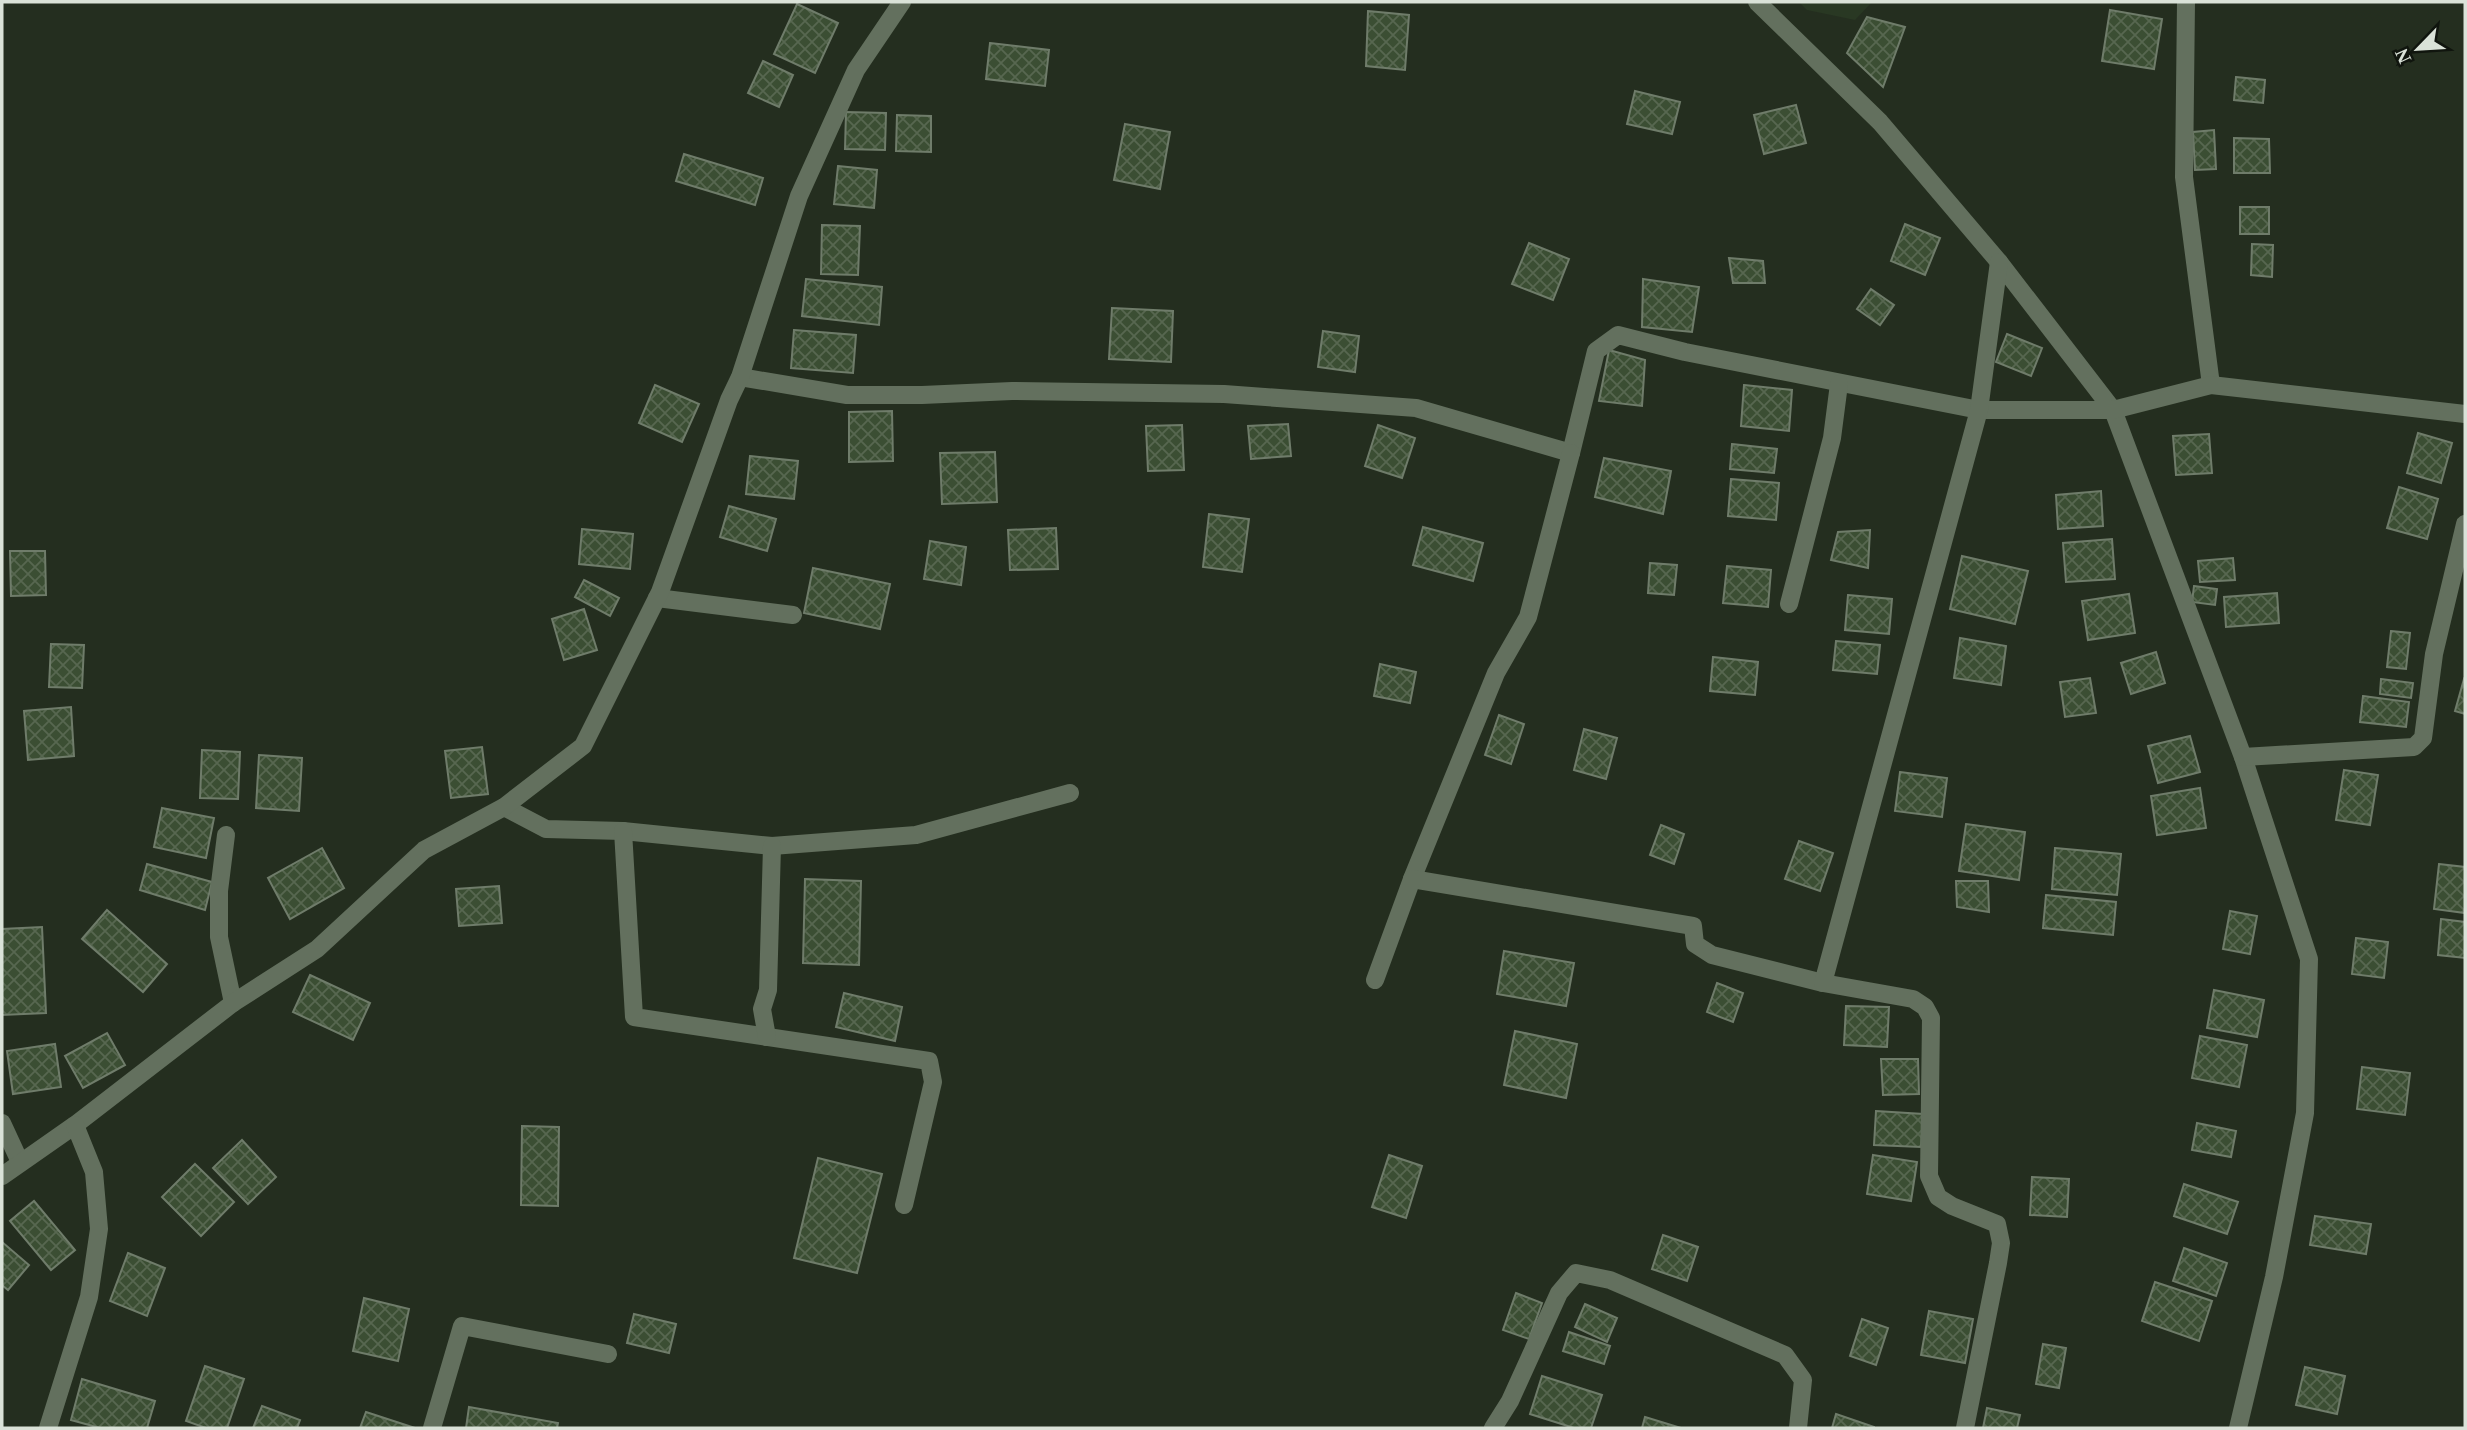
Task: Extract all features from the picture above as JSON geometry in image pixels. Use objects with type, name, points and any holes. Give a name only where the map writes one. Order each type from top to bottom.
[{"type":"street","points":[[2,1176],[75,1125],[233,1003],[317,949],[424,850],[504,807],[583,746],[657,598],[729,400],[740,377],[799,196],[856,70],[902,2]]},
{"type":"street","points":[[1757,2],[1880,122],[1999,262],[2113,410],[2243,757],[2309,959],[2305,1113],[2274,1277],[2238,1428]]},
{"type":"street","points":[[2186,2],[2184,177],[2211,385]]},
{"type":"street","points":[[1823,983],[1979,410],[1999,262]]},
{"type":"street","points":[[1375,980],[1412,879],[1496,673],[1528,617],[1596,351],[1618,335],[1839,384],[1979,410],[2113,410],[2211,385],[2465,414]]},
{"type":"street","points":[[740,377],[847,395],[1012,391],[1224,394],[1416,408],[1571,453]]},
{"type":"street","points":[[1790,604],[1832,438],[1839,384]]},
{"type":"street","points":[[2243,757],[2414,747],[2423,738],[2434,654],[2465,524]]},
{"type":"street","points":[[657,598],[793,615]]},
{"type":"street","points":[[504,807],[546,829],[623,831],[772,846],[916,835],[1070,793]]},
{"type":"street","points":[[623,831],[634,1017],[929,1061],[933,1082],[904,1205]]},
{"type":"street","points":[[226,835],[219,891],[219,937],[233,1003]]},
{"type":"street","points":[[767,1037],[762,1009],[768,990],[772,846]]},
{"type":"street","points":[[1412,879],[1693,926],[1695,944],[1712,955],[1823,983],[1913,999],[1925,1007],[1931,1018],[1929,1176],[1938,1197],[1952,1206],[1997,1224],[2001,1243],[1965,1428]]},
{"type":"street","points":[[2,1123],[20,1162]]},
{"type":"street","points":[[53,1427],[89,1297],[99,1229],[94,1172],[75,1125]]},
{"type":"street","points":[[1493,1428],[1510,1401],[1559,1293],[1576,1273],[1610,1280],[1785,1355],[1803,1380],[1798,1428]]},
{"type":"street","points":[[432,1428],[462,1326],[608,1353]]},
{"type":"shaded area","points":[[1799,2],[1872,2],[1855,20],[1807,10]]},
{"type":"building","points":[[797,4],[838,23],[815,73],[774,54]]},
{"type":"building","points":[[2110,10],[2162,19],[2154,69],[2102,61]]},
{"type":"building","points":[[1368,11],[1409,15],[1405,70],[1366,66]]},
{"type":"building","points":[[1867,17],[1905,27],[1883,87],[1847,53]]},
{"type":"building","points":[[990,43],[1049,50],[1045,86],[986,79]]},
{"type":"building","points":[[763,61],[793,75],[779,107],[748,93]]},
{"type":"building","points":[[2236,77],[2265,80],[2263,103],[2234,100]]},
{"type":"building","points":[[1635,91],[1680,102],[1672,134],[1627,124]]},
{"type":"building","points":[[1796,105],[1806,143],[1764,154],[1754,115]]},
{"type":"building","points":[[846,112],[886,113],[885,150],[845,149]]},
{"type":"building","points":[[897,115],[931,116],[931,152],[896,151]]},
{"type":"building","points":[[1125,124],[1170,132],[1160,189],[1114,180]]},
{"type":"building","points":[[2214,130],[2216,169],[2195,170],[2193,132]]},
{"type":"building","points":[[2234,138],[2269,139],[2270,173],[2234,173]]},
{"type":"building","points":[[684,154],[763,178],[755,205],[676,181]]},
{"type":"building","points":[[838,166],[877,170],[874,208],[834,204]]},
{"type":"building","points":[[2240,207],[2269,207],[2269,234],[2240,234]]},
{"type":"building","points":[[1905,224],[1940,238],[1925,275],[1891,261]]},
{"type":"building","points":[[822,225],[860,226],[858,275],[821,274]]},
{"type":"building","points":[[1529,243],[1569,259],[1553,300],[1512,284]]},
{"type":"building","points":[[2252,244],[2273,245],[2272,277],[2251,275]]},
{"type":"building","points":[[1729,258],[1763,261],[1765,283],[1733,283]]},
{"type":"building","points":[[806,279],[882,287],[879,325],[802,316]]},
{"type":"building","points":[[1643,279],[1699,287],[1692,332],[1642,327]]},
{"type":"building","points":[[1871,289],[1894,305],[1880,325],[1857,309]]},
{"type":"building","points":[[1112,308],[1173,311],[1171,362],[1109,359]]},
{"type":"building","points":[[794,330],[856,335],[853,373],[791,368]]},
{"type":"building","points":[[1323,331],[1359,336],[1355,372],[1318,367]]},
{"type":"building","points":[[2007,334],[2042,348],[2031,376],[1996,362]]},
{"type":"building","points":[[1609,350],[1645,360],[1642,406],[1599,401]]},
{"type":"building","points":[[655,385],[699,404],[682,442],[639,423]]},
{"type":"building","points":[[1744,385],[1792,390],[1789,431],[1741,426]]},
{"type":"building","points":[[892,411],[893,461],[849,462],[849,412]]},
{"type":"building","points":[[1288,424],[1291,456],[1251,459],[1248,426]]},
{"type":"building","points":[[1182,425],[1184,470],[1148,471],[1146,426]]},
{"type":"building","points":[[1378,425],[1415,438],[1402,478],[1365,466]]},
{"type":"building","points":[[2418,433],[2452,443],[2441,483],[2407,473]]},
{"type":"building","points":[[2209,434],[2212,473],[2176,475],[2173,436]]},
{"type":"building","points":[[1732,444],[1777,449],[1774,473],[1730,469]]},
{"type":"building","points":[[995,452],[997,502],[942,504],[940,453]]},
{"type":"building","points":[[750,456],[798,461],[794,499],[746,494]]},
{"type":"building","points":[[1604,458],[1671,471],[1663,514],[1595,497]]},
{"type":"building","points":[[1731,479],[1779,483],[1776,520],[1728,516]]},
{"type":"building","points":[[2399,487],[2438,499],[2427,539],[2387,528]]},
{"type":"building","points":[[2101,491],[2103,526],[2058,529],[2056,495]]},
{"type":"building","points":[[729,506],[776,519],[767,551],[720,537]]},
{"type":"building","points":[[1209,514],[1249,519],[1242,572],[1203,567]]},
{"type":"building","points":[[1423,527],[1483,543],[1473,581],[1413,565]]},
{"type":"building","points":[[1056,528],[1058,569],[1010,570],[1008,530]]},
{"type":"building","points":[[582,529],[633,534],[630,569],[579,564]]},
{"type":"building","points":[[1870,530],[1868,568],[1831,560],[1838,532]]},
{"type":"building","points":[[2112,539],[2115,579],[2066,582],[2063,543]]},
{"type":"building","points":[[930,541],[966,547],[961,585],[924,579]]},
{"type":"building","points":[[10,551],[45,551],[46,595],[11,596]]},
{"type":"building","points":[[1962,556],[2028,571],[2015,624],[1950,609]]},
{"type":"building","points":[[2233,558],[2235,580],[2200,582],[2198,561]]},
{"type":"building","points":[[1650,563],[1677,565],[1674,595],[1648,593]]},
{"type":"building","points":[[1727,566],[1771,570],[1768,607],[1723,603]]},
{"type":"building","points":[[813,568],[890,584],[880,629],[804,613]]},
{"type":"building","points":[[584,580],[619,598],[610,616],[575,597]]},
{"type":"building","points":[[2194,586],[2217,589],[2215,605],[2192,602]]},
{"type":"building","points":[[2277,593],[2279,623],[2226,627],[2224,597]]},
{"type":"building","points":[[2129,594],[2135,633],[2088,640],[2082,601]]},
{"type":"building","points":[[1848,595],[1892,599],[1889,634],[1845,630]]},
{"type":"building","points":[[584,609],[597,650],[564,660],[552,619]]},
{"type":"building","points":[[2391,631],[2410,633],[2406,669],[2387,667]]},
{"type":"building","points":[[1960,638],[2006,646],[2001,685],[1954,678]]},
{"type":"building","points":[[1836,641],[1880,645],[1877,674],[1833,670]]},
{"type":"building","points":[[51,644],[84,645],[82,688],[49,687]]},
{"type":"building","points":[[2156,652],[2165,683],[2131,694],[2121,663]]},
{"type":"building","points":[[1713,657],[1758,662],[1755,695],[1710,691]]},
{"type":"building","points":[[1380,664],[1416,672],[1410,703],[1374,696]]},
{"type":"building","points":[[2090,678],[2096,713],[2065,717],[2060,682]]},
{"type":"building","points":[[2381,679],[2413,683],[2411,698],[2380,694]]},
{"type":"building","points":[[2465,680],[2465,714],[2455,711]]},
{"type":"building","points":[[2363,696],[2409,702],[2406,727],[2360,722]]},
{"type":"building","points":[[71,707],[74,756],[28,760],[24,711]]},
{"type":"building","points":[[1499,715],[1524,724],[1511,764],[1485,755]]},
{"type":"building","points":[[1584,729],[1617,738],[1606,779],[1574,770]]},
{"type":"building","points":[[2190,736],[2200,772],[2158,783],[2148,746]]},
{"type":"building","points":[[482,747],[488,794],[451,798],[445,751]]},
{"type":"building","points":[[202,750],[240,752],[238,799],[200,798]]},
{"type":"building","points":[[259,755],[302,758],[299,811],[256,808]]},
{"type":"building","points":[[2344,770],[2378,775],[2370,825],[2336,820]]},
{"type":"building","points":[[1900,772],[1947,778],[1942,817],[1895,811]]},
{"type":"building","points":[[2200,788],[2206,828],[2157,835],[2151,796]]},
{"type":"building","points":[[162,808],[214,818],[206,858],[154,847]]},
{"type":"building","points":[[1966,824],[2025,832],[2019,880],[1959,871]]},
{"type":"building","points":[[1661,825],[1684,834],[1674,864],[1650,855]]},
{"type":"building","points":[[1799,841],[1833,853],[1820,891],[1785,879]]},
{"type":"building","points":[[322,848],[344,888],[290,919],[268,878]]},
{"type":"building","points":[[2055,848],[2121,854],[2117,895],[2052,889]]},
{"type":"building","points":[[147,864],[212,882],[205,910],[140,890]]},
{"type":"building","points":[[2439,864],[2465,867],[2465,913],[2434,909]]},
{"type":"building","points":[[805,879],[861,881],[859,965],[803,963]]},
{"type":"building","points":[[1956,881],[1988,881],[1989,912],[1957,907]]},
{"type":"building","points":[[499,886],[502,923],[459,926],[456,889]]},
{"type":"building","points":[[2046,895],[2116,902],[2113,935],[2043,928]]},
{"type":"building","points":[[107,910],[167,964],[143,992],[82,939]]},
{"type":"building","points":[[2230,911],[2257,916],[2250,954],[2223,949]]},
{"type":"building","points":[[2441,919],[2465,922],[2465,958],[2438,955]]},
{"type":"building","points":[[42,927],[46,1013],[2,1015],[2,929]]},
{"type":"building","points":[[2356,938],[2388,942],[2384,978],[2352,974]]},
{"type":"building","points":[[1504,951],[1574,963],[1566,1006],[1497,994]]},
{"type":"building","points":[[310,975],[370,1003],[353,1040],[293,1012]]},
{"type":"building","points":[[1717,983],[1743,993],[1733,1022],[1707,1012]]},
{"type":"building","points":[[2214,990],[2264,1000],[2257,1037],[2207,1028]]},
{"type":"building","points":[[844,993],[902,1007],[895,1041],[836,1027]]},
{"type":"building","points":[[1846,1006],[1889,1007],[1887,1047],[1844,1045]]},
{"type":"building","points":[[1515,1031],[1577,1044],[1566,1098],[1504,1085]]},
{"type":"building","points":[[107,1033],[125,1065],[83,1088],[65,1056]]},
{"type":"building","points":[[2200,1036],[2247,1045],[2239,1087],[2192,1078]]},
{"type":"building","points":[[55,1044],[61,1087],[13,1094],[7,1051]]},
{"type":"building","points":[[1881,1059],[1918,1059],[1919,1094],[1883,1095]]},
{"type":"building","points":[[2362,1067],[2410,1073],[2405,1115],[2357,1109]]},
{"type":"building","points":[[1876,1111],[1923,1114],[1921,1147],[1874,1145]]},
{"type":"building","points":[[2197,1123],[2236,1131],[2231,1157],[2192,1150]]},
{"type":"building","points":[[522,1126],[559,1127],[558,1206],[521,1205]]},
{"type":"building","points":[[242,1140],[276,1177],[248,1204],[213,1168]]},
{"type":"building","points":[[1389,1155],[1422,1166],[1406,1218],[1372,1207]]},
{"type":"building","points":[[1873,1155],[1917,1162],[1911,1201],[1867,1194]]},
{"type":"building","points":[[818,1158],[882,1174],[857,1273],[794,1258]]},
{"type":"building","points":[[195,1164],[234,1202],[201,1236],[162,1197]]},
{"type":"building","points":[[2032,1177],[2069,1179],[2067,1217],[2030,1215]]},
{"type":"building","points":[[2184,1184],[2238,1202],[2227,1234],[2174,1216]]},
{"type":"building","points":[[34,1201],[75,1250],[51,1270],[10,1221]]},
{"type":"building","points":[[2315,1216],[2371,1224],[2366,1254],[2310,1245]]},
{"type":"building","points":[[1663,1235],[1698,1247],[1687,1281],[1652,1269]]},
{"type":"building","points":[[2,1242],[29,1265],[8,1290],[2,1285]]},
{"type":"building","points":[[2184,1248],[2227,1263],[2216,1296],[2173,1281]]},
{"type":"building","points":[[128,1253],[165,1268],[147,1316],[110,1301]]},
{"type":"building","points":[[2155,1282],[2212,1301],[2199,1341],[2142,1321]]},
{"type":"building","points":[[1516,1293],[1542,1303],[1529,1339],[1503,1330]]},
{"type":"building","points":[[364,1298],[409,1309],[398,1361],[353,1351]]},
{"type":"building","points":[[1585,1304],[1617,1318],[1607,1342],[1575,1327]]},
{"type":"building","points":[[1929,1311],[1973,1319],[1965,1363],[1921,1355]]},
{"type":"building","points":[[634,1314],[676,1324],[669,1353],[627,1343]]},
{"type":"building","points":[[1862,1319],[1888,1328],[1876,1365],[1850,1356]]},
{"type":"building","points":[[1569,1332],[1610,1346],[1604,1364],[1563,1351]]},
{"type":"building","points":[[2043,1344],[2066,1348],[2059,1388],[2036,1384]]},
{"type":"building","points":[[205,1366],[244,1379],[227,1428],[206,1428],[186,1421]]},
{"type":"building","points":[[2305,1367],[2345,1376],[2337,1414],[2296,1405]]},
{"type":"building","points":[[1542,1376],[1602,1395],[1591,1428],[1574,1428],[1530,1414]]},
{"type":"building","points":[[82,1379],[155,1401],[147,1428],[100,1428],[71,1420]]},
{"type":"building","points":[[262,1406],[300,1420],[297,1428],[253,1428]]},
{"type":"building","points":[[469,1407],[558,1423],[557,1428],[466,1428]]},
{"type":"building","points":[[1987,1408],[2020,1415],[2017,1428],[1983,1428]]},
{"type":"building","points":[[366,1412],[415,1428],[360,1428]]},
{"type":"building","points":[[1836,1414],[1874,1427],[1874,1428],[1832,1428]]},
{"type":"building","points":[[1645,1417],[1681,1428],[1642,1428]]}]
